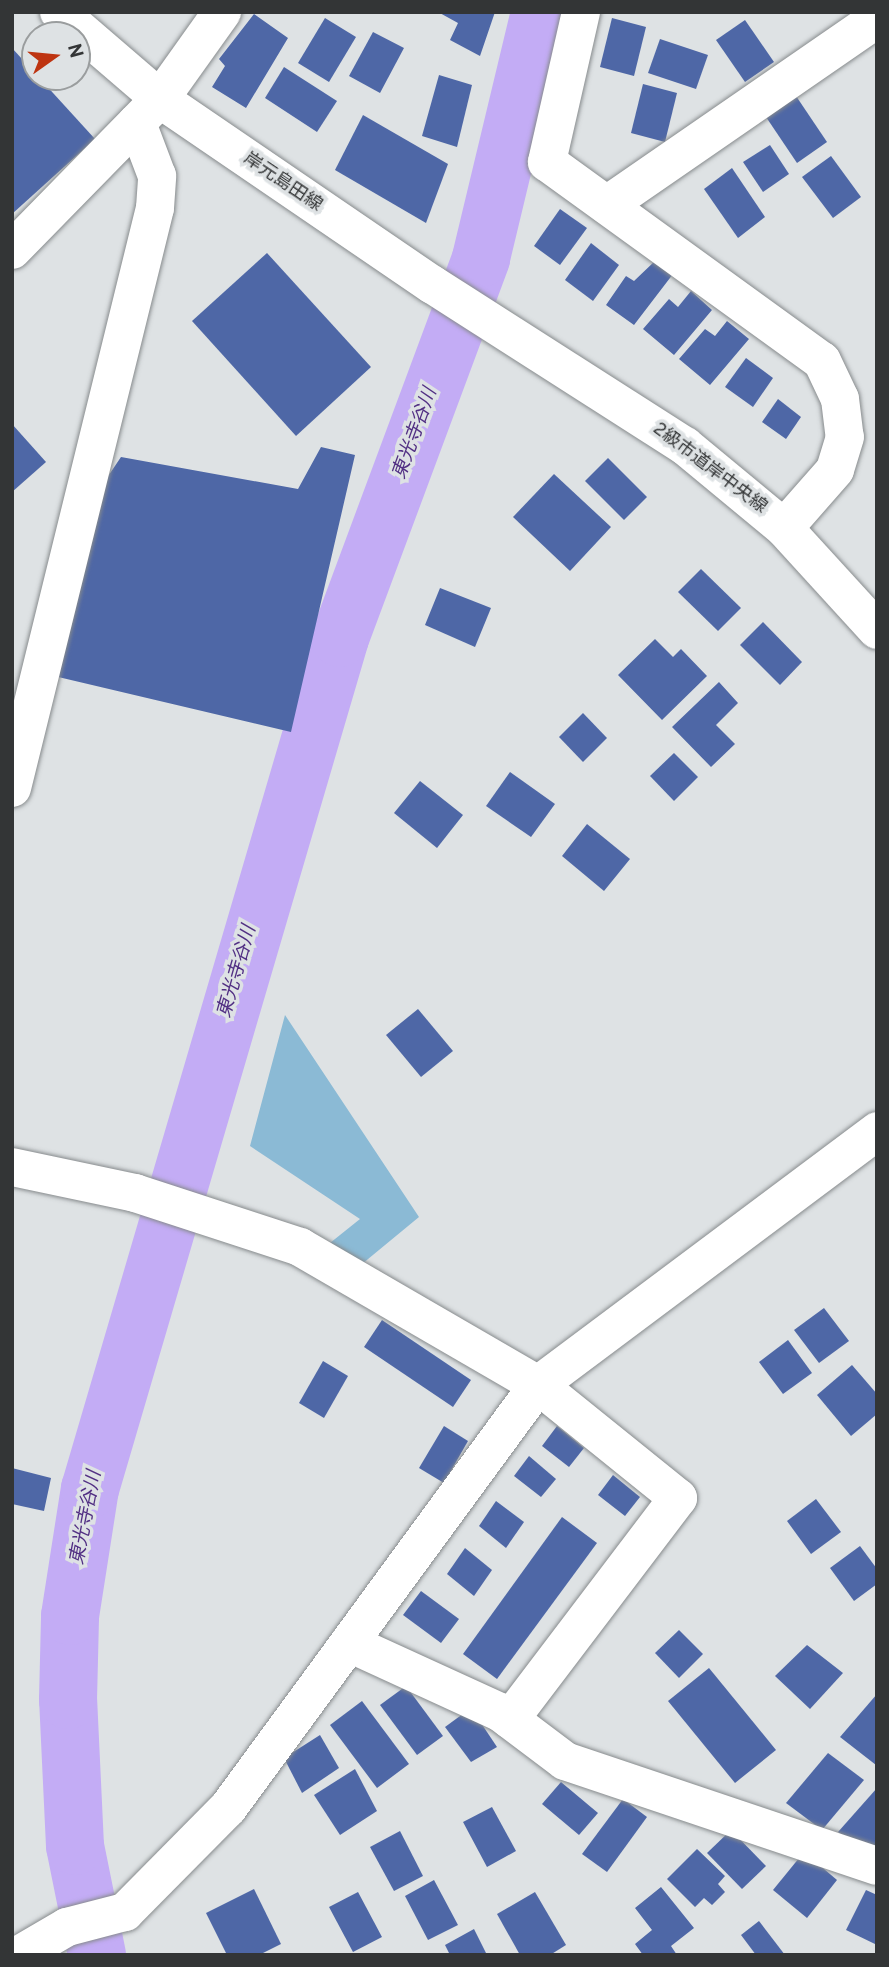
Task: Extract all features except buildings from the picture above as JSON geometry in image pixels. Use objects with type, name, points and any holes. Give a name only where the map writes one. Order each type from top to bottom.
[{"type":"street","name":"岸元島田線","points":[[59,12],[148,111],[517,338]]},
{"type":"street","points":[[12,250],[148,111],[222,12]]},
{"type":"street","points":[[581,12],[547,162],[822,361],[840,399],[845,437],[835,470],[784,528]]},
{"type":"street","points":[[607,205],[877,19]]},
{"type":"street","points":[[12,788],[155,208],[157,176],[148,111]]},
{"type":"street","name":"2級市道岸中央線","points":[[517,338],[685,446],[784,528],[877,630]]},
{"type":"street","points":[[19,1955],[67,1927],[125,1912],[228,1808],[538,1385],[877,1132]]},
{"type":"street","points":[[13,1170],[135,1193],[299,1247],[538,1385],[678,1498],[510,1719]]},
{"type":"street","points":[[349,1643],[510,1719],[565,1761],[877,1866]]},
{"type":"shaded area","points":[[285,1015],[419,1217],[362,1264],[330,1243],[360,1219],[250,1146]]},
{"type":"waterway","name":"東光寺谷川","points":[[97,1955],[75,1846],[68,1700],[70,1616],[90,1489],[340,638],[481,258],[540,12]]}]
